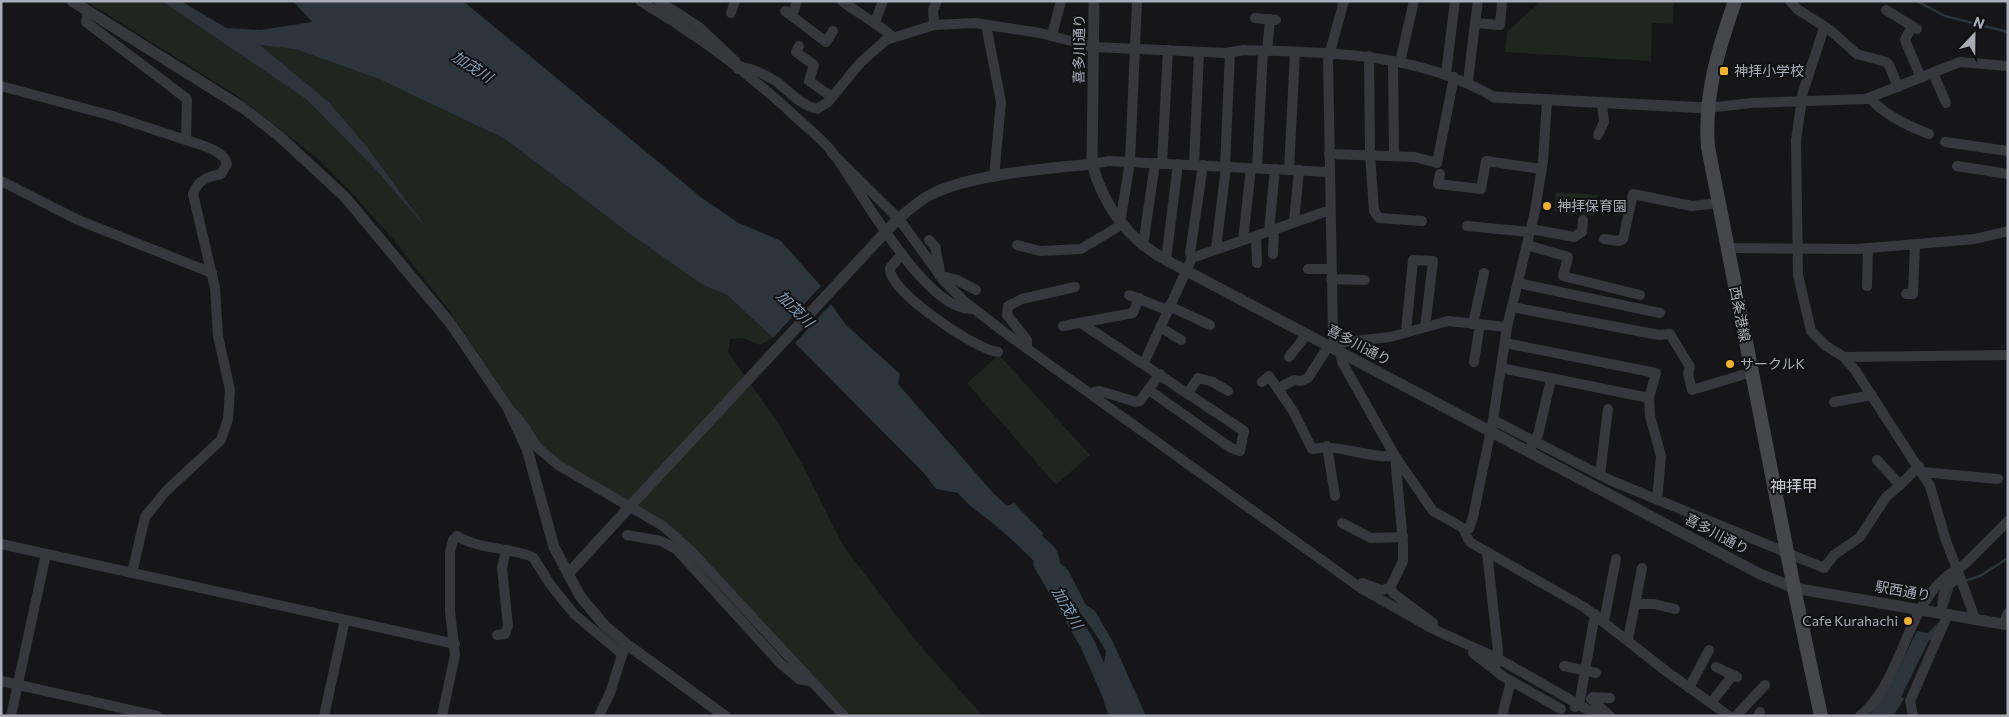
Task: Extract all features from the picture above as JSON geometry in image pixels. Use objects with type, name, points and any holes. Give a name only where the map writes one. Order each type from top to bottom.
[{"type":"main road","name":"西条港線","points":[[1735,1],[1715,59],[1707,108],[1708,147],[1787,553],[1821,716]]},
{"type":"street","points":[[72,1],[243,108],[311,164],[346,197],[414,276],[451,324],[508,408],[526,428],[537,447],[558,466],[593,484],[629,508],[663,526],[691,551],[844,716]]},
{"type":"street","points":[[640,1],[739,67],[783,105],[832,152],[896,221],[939,275],[974,309],[1349,580],[1393,607],[1452,638],[1497,658],[1599,716]]},
{"type":"street","points":[[731,13],[735,1]]},
{"type":"street","points":[[797,1],[789,14],[826,42],[834,31]]},
{"type":"street","points":[[842,1],[893,37]]},
{"type":"street","points":[[874,22],[883,1]]},
{"type":"street","points":[[934,25],[933,10],[936,1]]},
{"type":"street","points":[[1052,35],[1061,1]]},
{"type":"street","name":"喜多川通り","points":[[1094,1],[1092,164],[1098,184],[1120,224],[1143,246],[1307,334],[1531,446],[1760,574],[1794,588]]},
{"type":"street","points":[[1017,245],[1040,251],[1082,249],[1120,224],[1130,162],[1136,1]]},
{"type":"street","points":[[1344,1],[1329,53],[1329,172],[1333,335],[1334,347],[1342,362],[1394,456],[1433,511],[1465,531],[1469,541],[1545,583],[1595,614],[1689,688],[1729,716]]},
{"type":"street","points":[[1394,155],[1396,62],[1414,1]]},
{"type":"street","points":[[1329,154],[1394,155],[1415,157],[1437,163],[1450,76],[1455,1]]},
{"type":"street","points":[[1468,82],[1478,1]]},
{"type":"street","points":[[1476,23],[1500,25],[1502,1]]},
{"type":"street","points":[[1790,1],[1797,9],[1824,28],[1830,30],[1857,54],[1886,62],[1898,88]]},
{"type":"street","points":[[663,3],[712,38],[739,67],[768,77],[811,107],[821,108],[861,62],[886,40],[934,25],[970,23],[1052,35],[1094,47],[1199,52],[1265,51],[1329,53],[1369,56],[1450,76],[1468,82],[1494,97],[1602,104],[1707,108],[1751,103],[1870,98],[1968,61],[2008,66]]},
{"type":"street","points":[[1886,10],[1915,28],[1905,40],[1921,78]]},
{"type":"street","points":[[88,11],[86,22],[187,99],[186,140]]},
{"type":"street","points":[[1243,240],[1254,168],[1265,51],[1274,20],[1255,18]]},
{"type":"street","points":[[986,25],[1001,102],[994,177]]},
{"type":"street","points":[[1824,28],[1805,83],[1795,146],[1799,284],[1811,331],[1826,346],[1844,357],[1872,395],[1921,469],[1936,499],[1941,525],[1973,613]]},
{"type":"street","points":[[798,46],[796,52],[814,65],[809,80],[832,97]]},
{"type":"street","points":[[1143,246],[1158,163],[1168,50]]},
{"type":"street","points":[[1192,258],[1190,253],[1198,165],[1199,52]]},
{"type":"street","points":[[1216,250],[1225,167],[1230,52]]},
{"type":"street","points":[[1294,52],[1294,222]]},
{"type":"street","points":[[1369,56],[1370,154],[1376,216],[1384,219],[1422,221]]},
{"type":"street","points":[[1933,73],[1946,103]]},
{"type":"street","points":[[1,86],[113,116],[186,140],[219,152],[228,164],[221,174],[202,180],[196,185],[193,194],[212,273],[218,336],[230,390],[228,419],[220,440],[166,491],[145,518],[132,573]]},
{"type":"street","points":[[1870,98],[1877,106],[1912,127],[1929,134]]},
{"type":"street","points":[[1465,531],[1469,529],[1474,517],[1507,327],[1530,231],[1541,169],[1547,101]]},
{"type":"street","points":[[1598,135],[1604,122],[1602,104]]},
{"type":"street","points":[[1945,142],[2008,151]]},
{"type":"street","points":[[832,152],[881,227],[902,254],[947,301],[967,310],[974,309]]},
{"type":"street","points":[[568,574],[896,221],[931,194],[954,186],[994,177],[1109,161],[1329,172]]},
{"type":"street","points":[[1440,174],[1438,184],[1484,190],[1486,161],[1541,169]]},
{"type":"street","points":[[1166,260],[1178,164]]},
{"type":"street","points":[[1957,166],[2008,174]]},
{"type":"street","points":[[1274,254],[1272,230],[1275,169]]},
{"type":"street","points":[[1,181],[78,220],[212,273]]},
{"type":"street","points":[[1604,239],[1618,241],[1624,239],[1632,194],[1692,206],[1718,203]]},
{"type":"street","points":[[1144,363],[1192,258],[1330,210]]},
{"type":"street","points":[[1467,226],[1574,237],[1582,232],[1583,220]]},
{"type":"street","points":[[1727,248],[1798,250],[1868,248],[1975,239],[2008,232]]},
{"type":"street","points":[[1256,236],[1257,263]]},
{"type":"street","points":[[929,240],[936,248],[936,256],[941,269],[939,275]]},
{"type":"street","points":[[1914,244],[1910,292],[1925,290]]},
{"type":"street","points":[[1527,245],[1568,257],[1563,276],[1640,295]]},
{"type":"street","points":[[1867,286],[1868,248]]},
{"type":"street","points":[[902,254],[890,268],[893,279],[924,310],[946,326],[981,347],[998,352]]},
{"type":"street","points":[[1406,332],[1414,260],[1432,261],[1425,327]]},
{"type":"street","points":[[1308,269],[1365,280]]},
{"type":"street","points":[[1474,362],[1484,273]]},
{"type":"street","points":[[939,275],[951,278],[976,290]]},
{"type":"street","points":[[1518,284],[1660,313]]},
{"type":"street","points":[[1027,348],[1027,340],[1007,315],[1008,306],[1022,299],[1075,287]]},
{"type":"street","points":[[1063,326],[1132,313],[1134,296],[1210,325]]},
{"type":"street","points":[[1512,307],[1659,335],[1670,334],[1690,367],[1688,374],[1692,390],[1752,372]]},
{"type":"street","points":[[1279,388],[1294,380],[1301,382],[1308,378],[1334,347],[1390,337],[1448,321],[1507,327]]},
{"type":"street","points":[[1081,323],[1244,431],[1240,451],[1231,448],[1150,390]]},
{"type":"street","points":[[1160,327],[1181,340]]},
{"type":"street","points":[[1289,357],[1307,334]]},
{"type":"street","points":[[1505,342],[1656,373],[1649,398],[1653,433],[1661,456],[1657,500]]},
{"type":"street","points":[[1844,357],[2008,355]]},
{"type":"street","points":[[1501,368],[1649,398]]},
{"type":"street","points":[[1091,393],[1100,391],[1136,402],[1140,401],[1160,374]]},
{"type":"street","points":[[1262,382],[1270,376],[1279,388],[1312,449],[1327,446],[1383,456],[1394,456]]},
{"type":"street","points":[[1188,393],[1198,378],[1213,382],[1228,391]]},
{"type":"street","points":[[1552,379],[1538,435],[1531,446],[1824,568],[1834,555],[1860,538],[1886,497],[1921,469],[1998,479]]},
{"type":"street","points":[[1834,402],[1872,395]]},
{"type":"street","points":[[508,408],[527,449],[554,547],[568,574],[591,610],[625,643],[725,716]]},
{"type":"street","points":[[1600,474],[1608,409]]},
{"type":"street","points":[[1327,446],[1335,496]]},
{"type":"street","points":[[1390,588],[1403,561],[1394,456]]},
{"type":"street","points":[[1877,460],[1900,485]]},
{"type":"street","points":[[1860,716],[1875,699],[1890,674],[1920,609],[1931,590],[1960,578],[1973,557],[2008,521]]},
{"type":"street","points":[[1342,523],[1372,538],[1402,537]]},
{"type":"street","points":[[627,535],[661,540],[676,549],[781,664],[799,679],[811,682]]},
{"type":"street","points":[[442,716],[456,644],[450,611],[450,552],[452,540],[457,536],[477,545],[534,557],[550,584],[574,614],[622,654]]},
{"type":"street","points":[[1,544],[456,644]]},
{"type":"street","points":[[498,635],[505,634],[508,626],[502,568],[506,550]]},
{"type":"street","points":[[1487,552],[1497,663],[1512,681],[1572,706],[1577,707],[1580,705]]},
{"type":"street","points":[[10,716],[46,554]]},
{"type":"street","points":[[1604,621],[1616,559]]},
{"type":"street","points":[[1628,639],[1642,568]]},
{"type":"street","points":[[1913,716],[1910,701],[1945,611],[1944,590],[1952,581],[1960,578]]},
{"type":"street","points":[[1349,580],[1381,590],[1390,588]]},
{"type":"street","points":[[1390,588],[1394,594],[1512,681],[1561,709]]},
{"type":"street","name":"駅西通り","points":[[1794,588],[1920,609],[1945,611],[2005,624]]},
{"type":"street","points":[[1636,604],[1654,604],[1675,609]]},
{"type":"street","points":[[2005,624],[2008,613]]},
{"type":"street","points":[[1580,705],[1595,614]]},
{"type":"street","points":[[324,716],[345,620]]},
{"type":"street","points":[[599,716],[610,693],[625,643]]},
{"type":"street","points":[[1689,688],[1709,650]]},
{"type":"street","points":[[1564,666],[1596,673]]},
{"type":"street","points":[[1711,703],[1735,676],[1716,667]]},
{"type":"street","points":[[1502,716],[1512,681]]},
{"type":"street","points":[[1,682],[158,716]]},
{"type":"street","points":[[1736,716],[1765,686]]},
{"type":"street","points":[[1610,698],[1593,697],[1591,699],[1610,716]]},
{"type":"street","points":[[1910,701],[1921,716]]},
{"type":"shaded area","points":[[86,1],[162,1],[216,36],[306,99],[376,170],[423,223],[368,148],[329,102],[259,44],[295,49],[379,79],[505,139],[630,234],[703,285],[727,295],[773,338],[760,345],[743,338],[730,339],[728,352],[778,423],[803,466],[844,547],[916,641],[983,716],[851,716],[823,689],[694,548],[640,509],[559,461],[538,443],[451,313],[393,239],[352,193],[316,157],[236,95]]},
{"type":"shaded area","points":[[1541,1],[1674,1],[1673,24],[1652,23],[1651,61],[1505,52],[1507,32]]},
{"type":"shaded area","points":[[1556,192],[1597,195],[1595,216],[1554,211]]},
{"type":"shaded area","points":[[999,355],[1090,455],[1056,485],[967,383]]},
{"type":"water","points":[[162,1],[181,1],[226,28],[261,30],[312,22],[293,1],[463,1],[702,198],[737,222],[781,241],[821,286],[773,338],[727,295],[703,285],[630,234],[505,139],[379,79],[295,49],[260,45],[329,102],[368,148],[428,230],[376,170],[306,99]]},
{"type":"water","points":[[831,304],[846,325],[900,374],[898,384],[993,493],[1007,506],[1014,503],[1054,547],[1060,563],[1068,570],[1086,605],[1095,611],[1113,642],[1146,716],[1109,716],[1102,691],[1106,651],[1072,603],[1030,557],[958,493],[936,489],[923,472],[795,343]]},
{"type":"water","points":[[1938,623],[1941,623],[1932,641],[1929,640],[1901,697],[1904,699],[1893,716],[1869,716],[1891,684],[1917,631],[1928,633]]},
{"type":"waterway","points":[[1917,1],[1945,16],[2008,32]]},
{"type":"waterway","points":[[1965,581],[1980,576],[2008,558]]},
{"type":"waterway","name":"加茂川","points":[[1041,564],[1088,645],[1119,716]]},
{"type":"waterway","points":[[1946,607],[1952,589]]},
{"type":"place","name":"神拝小学校","points":[[1724,71]]},
{"type":"place","name":"神拝保育園","points":[[1547,206]]},
{"type":"place","name":"サークルK","points":[[1730,364]]},
{"type":"place","name":"Cafe Kurahachi","points":[[1908,621]]},
{"type":"district","name":"神拝甲","points":[[1794,486]]}]
